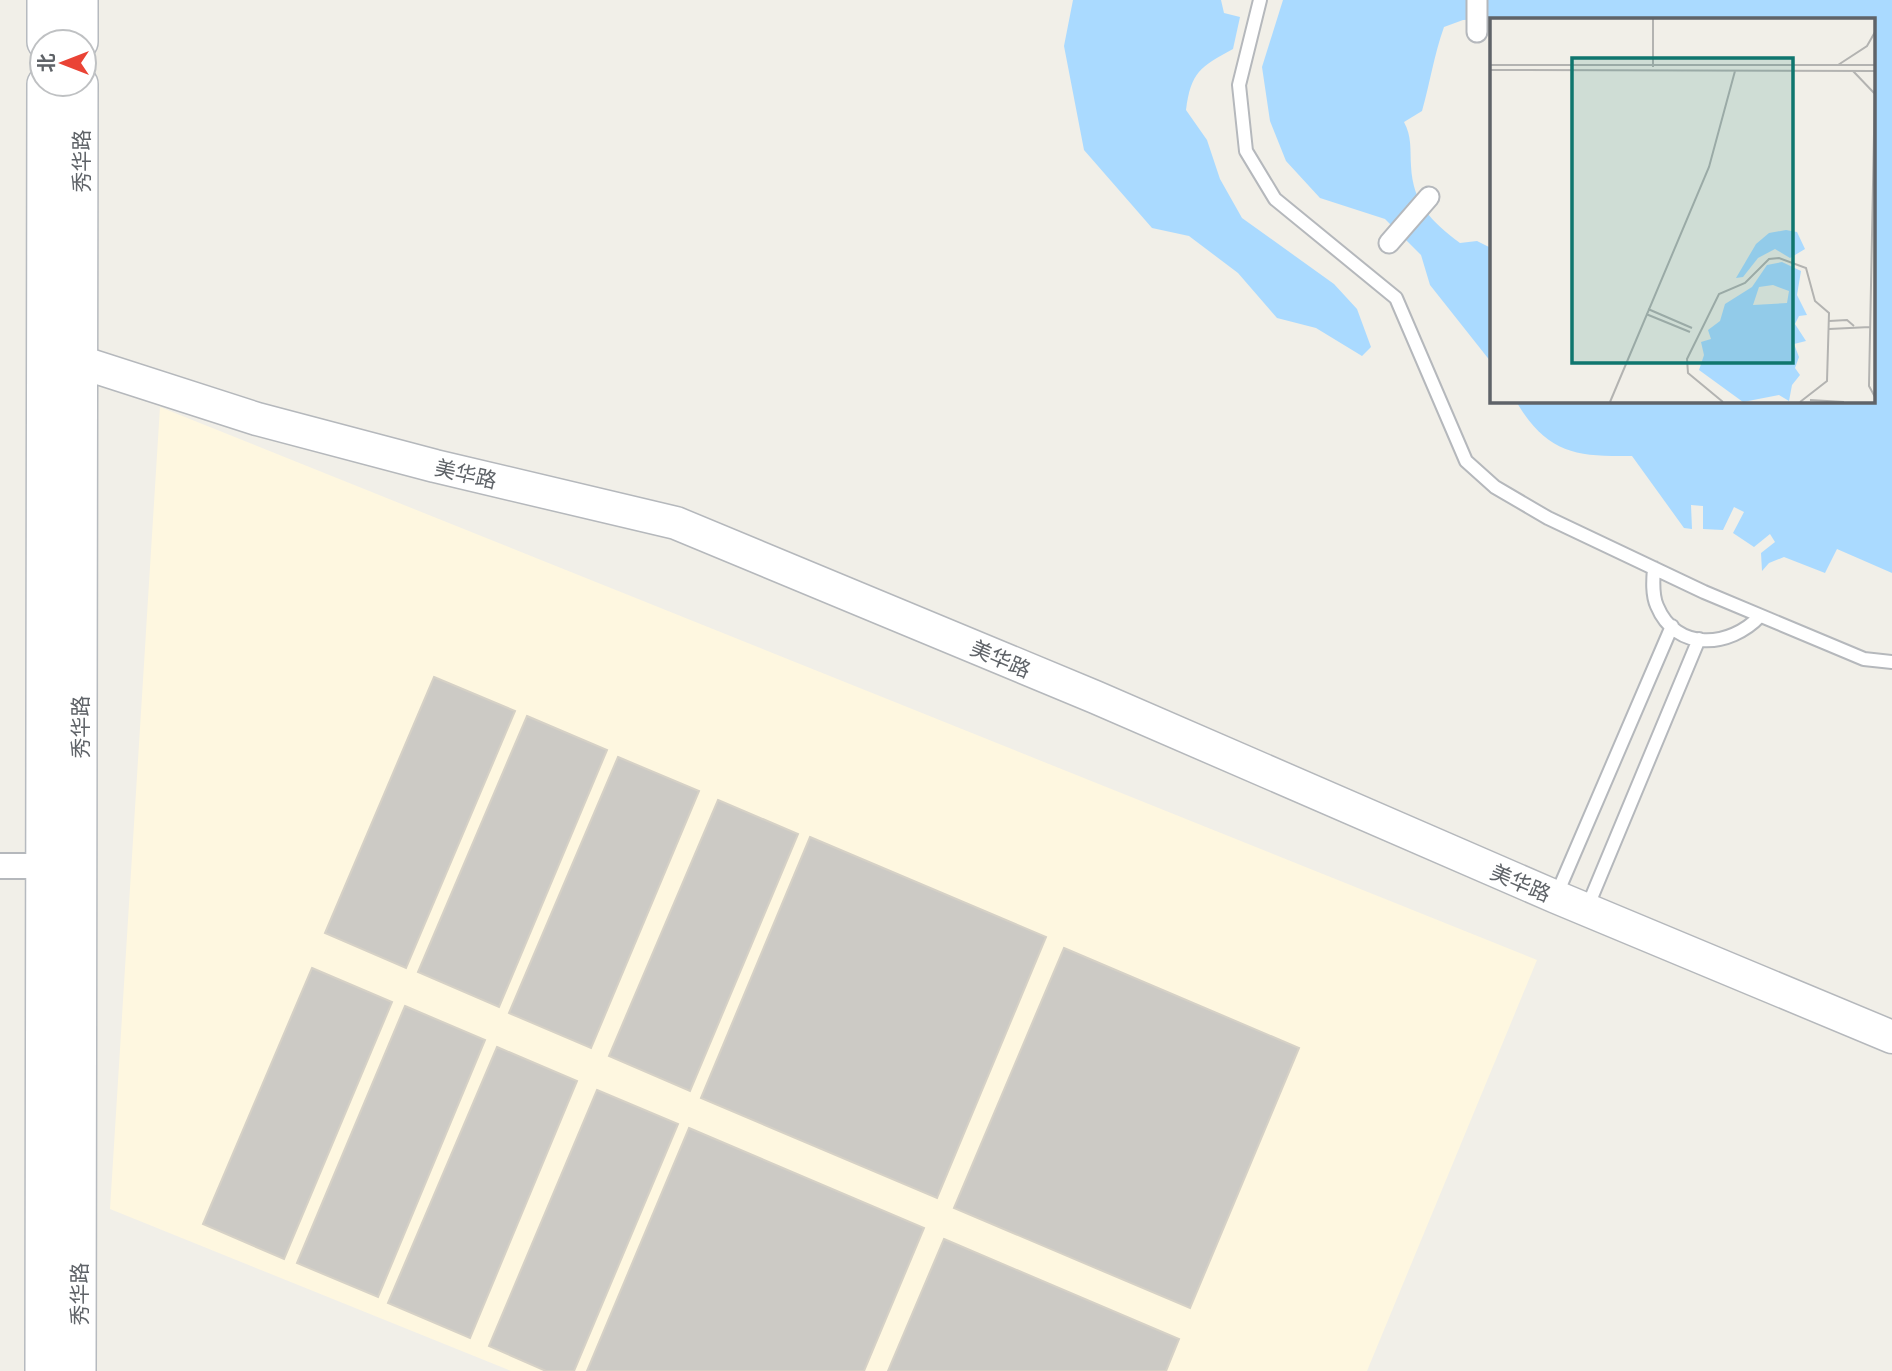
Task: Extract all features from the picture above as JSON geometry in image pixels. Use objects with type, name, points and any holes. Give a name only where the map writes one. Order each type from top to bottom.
[{"type":"main road","points":[[45,0],[45,28]]},
{"type":"main road","points":[[80,0],[80,28]]},
{"type":"main road","name":"秀华路","points":[[43,1371],[45,98]]},
{"type":"main road","name":"秀华路","points":[[78,1371],[80,98]]},
{"type":"street","points":[[1477,0],[1477,32]]},
{"type":"street","points":[[1389,243],[1429,197]]},
{"type":"street","name":"美华路","points":[[80,362],[270,422],[435,466],[676,523],[1095,696],[1556,897],[1892,1037]]},
{"type":"street","points":[[0,866],[79,866]]},
{"type":"lane","points":[[1260,0],[1239,85],[1246,151],[1275,199],[1396,298],[1466,461],[1508,497],[1654,568],[1864,659],[1892,663]]},
{"type":"lane","points":[[1654,568],[1656,604],[1664,620],[1699,639],[1710,641],[1734,637],[1760,616]]},
{"type":"lane","points":[[1556,897],[1672,626]]},
{"type":"lane","points":[[1587,909],[1699,639]]},
{"type":"shaded area","points":[[160,407],[1537,960],[1367,1371],[511,1371],[110,1209]]},
{"type":"water","points":[[1073,0],[1221,0],[1224,13],[1240,17],[1233,49],[1199,72],[1191,87],[1186,110],[1207,140],[1220,179],[1242,218],[1334,284],[1357,309],[1371,347],[1362,356],[1316,328],[1277,318],[1238,273],[1189,236],[1152,228],[1084,150],[1064,46]]},
{"type":"water","points":[[1283,0],[1892,0],[1892,573],[1837,549],[1825,573],[1784,557],[1769,563],[1762,571],[1761,553],[1775,542],[1770,534],[1754,547],[1733,533],[1744,512],[1734,507],[1723,530],[1703,529],[1703,506],[1691,505],[1692,529],[1684,528],[1632,456],[1579,453],[1551,442],[1539,432],[1517,402],[1874,402],[1874,18],[1490,18],[1463,20],[1444,27],[1422,111],[1404,122],[1409,138],[1412,179],[1425,210],[1460,243],[1477,241],[1490,248],[1490,361],[1430,285],[1421,255],[1385,219],[1320,198],[1286,161],[1270,121],[1262,67]]},
{"type":"building","points":[[434,677],[515,711],[406,968],[325,933]]},
{"type":"building","points":[[527,716],[607,750],[499,1007],[418,972]]},
{"type":"building","points":[[618,757],[699,791],[591,1048],[509,1013]]},
{"type":"building","points":[[718,800],[798,834],[690,1091],[609,1056]]},
{"type":"building","points":[[810,837],[1046,937],[937,1198],[701,1098]]},
{"type":"building","points":[[1064,948],[1299,1048],[1190,1308],[954,1208]]},
{"type":"building","points":[[312,968],[392,1002],[284,1259],[203,1224]]},
{"type":"building","points":[[405,1006],[485,1040],[378,1297],[297,1263]]},
{"type":"building","points":[[497,1047],[577,1081],[470,1338],[388,1303]]},
{"type":"building","points":[[597,1090],[678,1124],[574,1371],[546,1371],[489,1346]]},
{"type":"building","points":[[689,1128],[924,1228],[864,1371],[587,1371]]},
{"type":"building","points":[[944,1239],[1179,1339],[1166,1371],[888,1371]]}]
